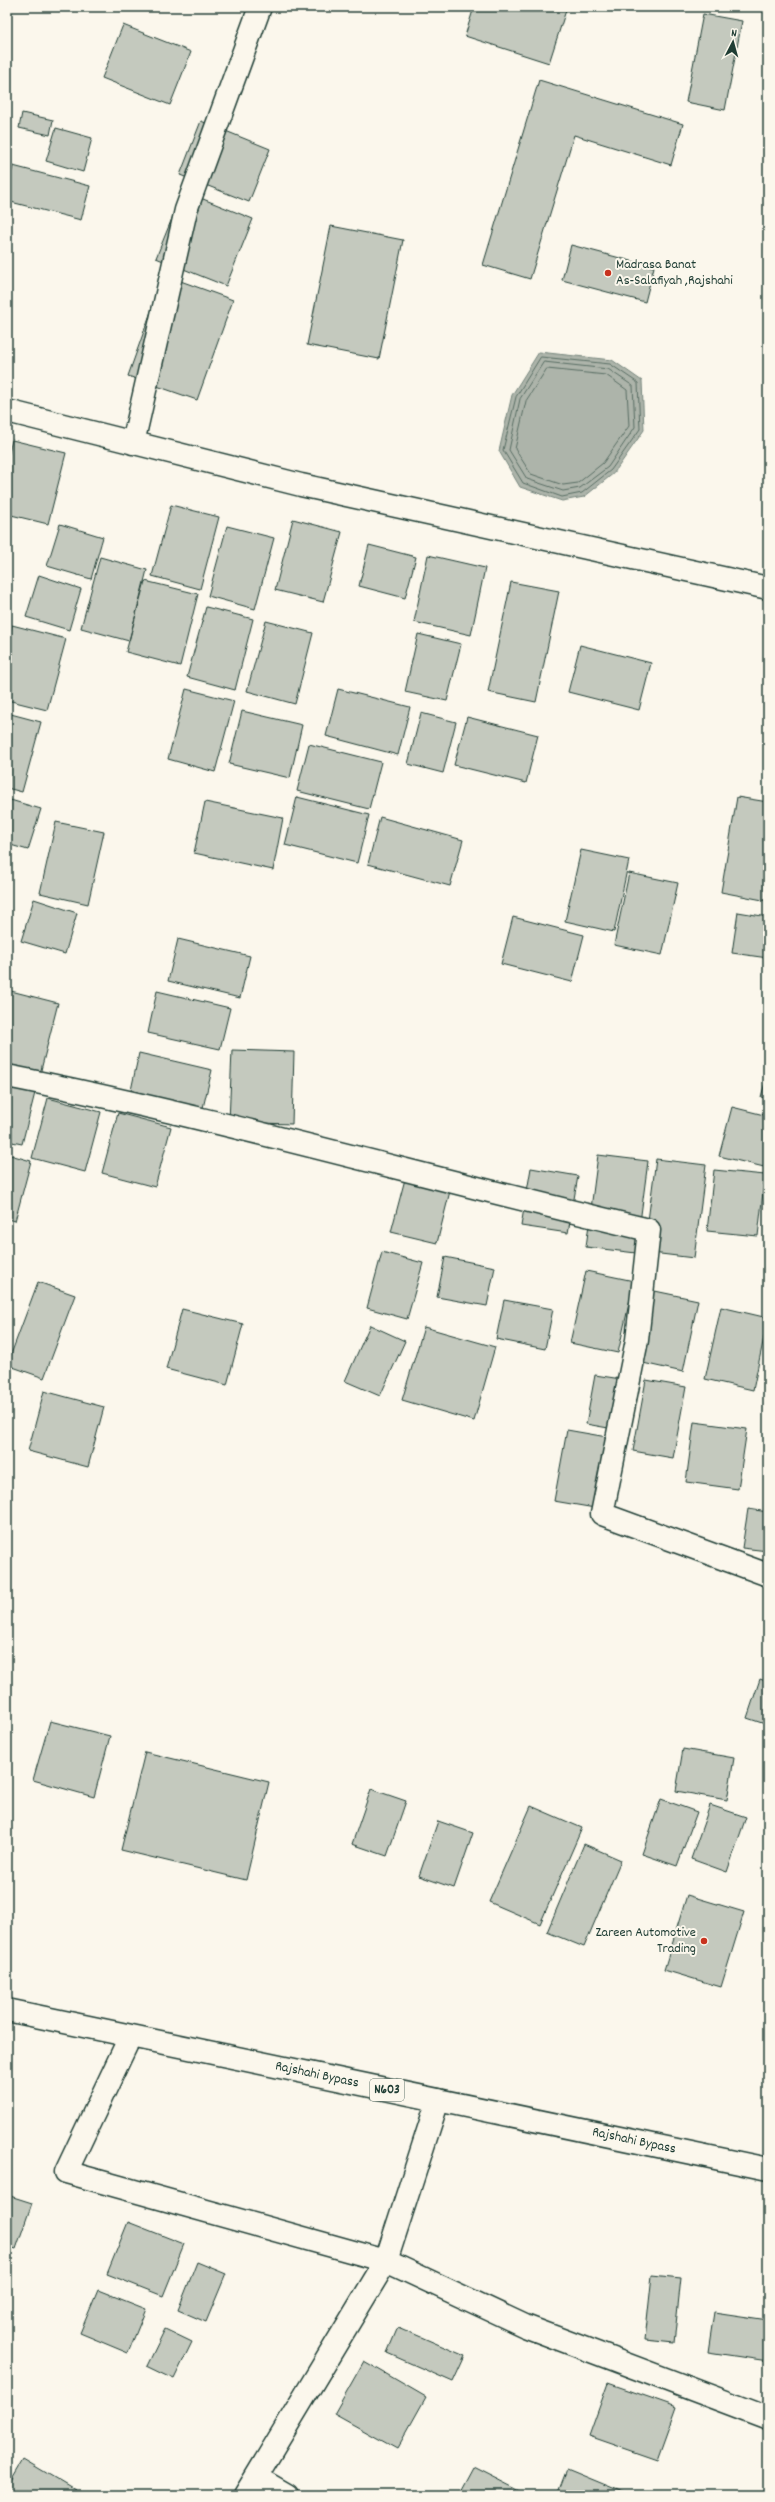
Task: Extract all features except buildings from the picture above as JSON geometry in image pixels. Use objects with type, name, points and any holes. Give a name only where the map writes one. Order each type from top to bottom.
[{"type":"main road","points":[[133,443],[186,210],[260,7]]},
{"type":"main road","points":[[7,411],[301,485],[768,588]]},
{"type":"main road","points":[[7,1076],[293,1142],[527,1202],[649,1230],[637,1340],[602,1514],[768,1575]]},
{"type":"main road","name":"Rajshahi Bypass","points":[[7,2010],[130,2037],[768,2169]]},
{"type":"main road","points":[[130,2037],[66,2172],[386,2261],[525,2326],[768,2418]]},
{"type":"main road","points":[[287,2495],[250,2486],[386,2261],[438,2100]]},
{"type":"water","points":[[539,352],[612,360],[642,381],[644,430],[614,473],[584,497],[562,501],[520,487],[499,451],[512,395]]},
{"type":"place","name":"Madrasa Banat As-Salafiyah ,Rajshahi","points":[[608,273]]},
{"type":"place","name":"Zareen Automotive Trading","points":[[704,1941]]}]
